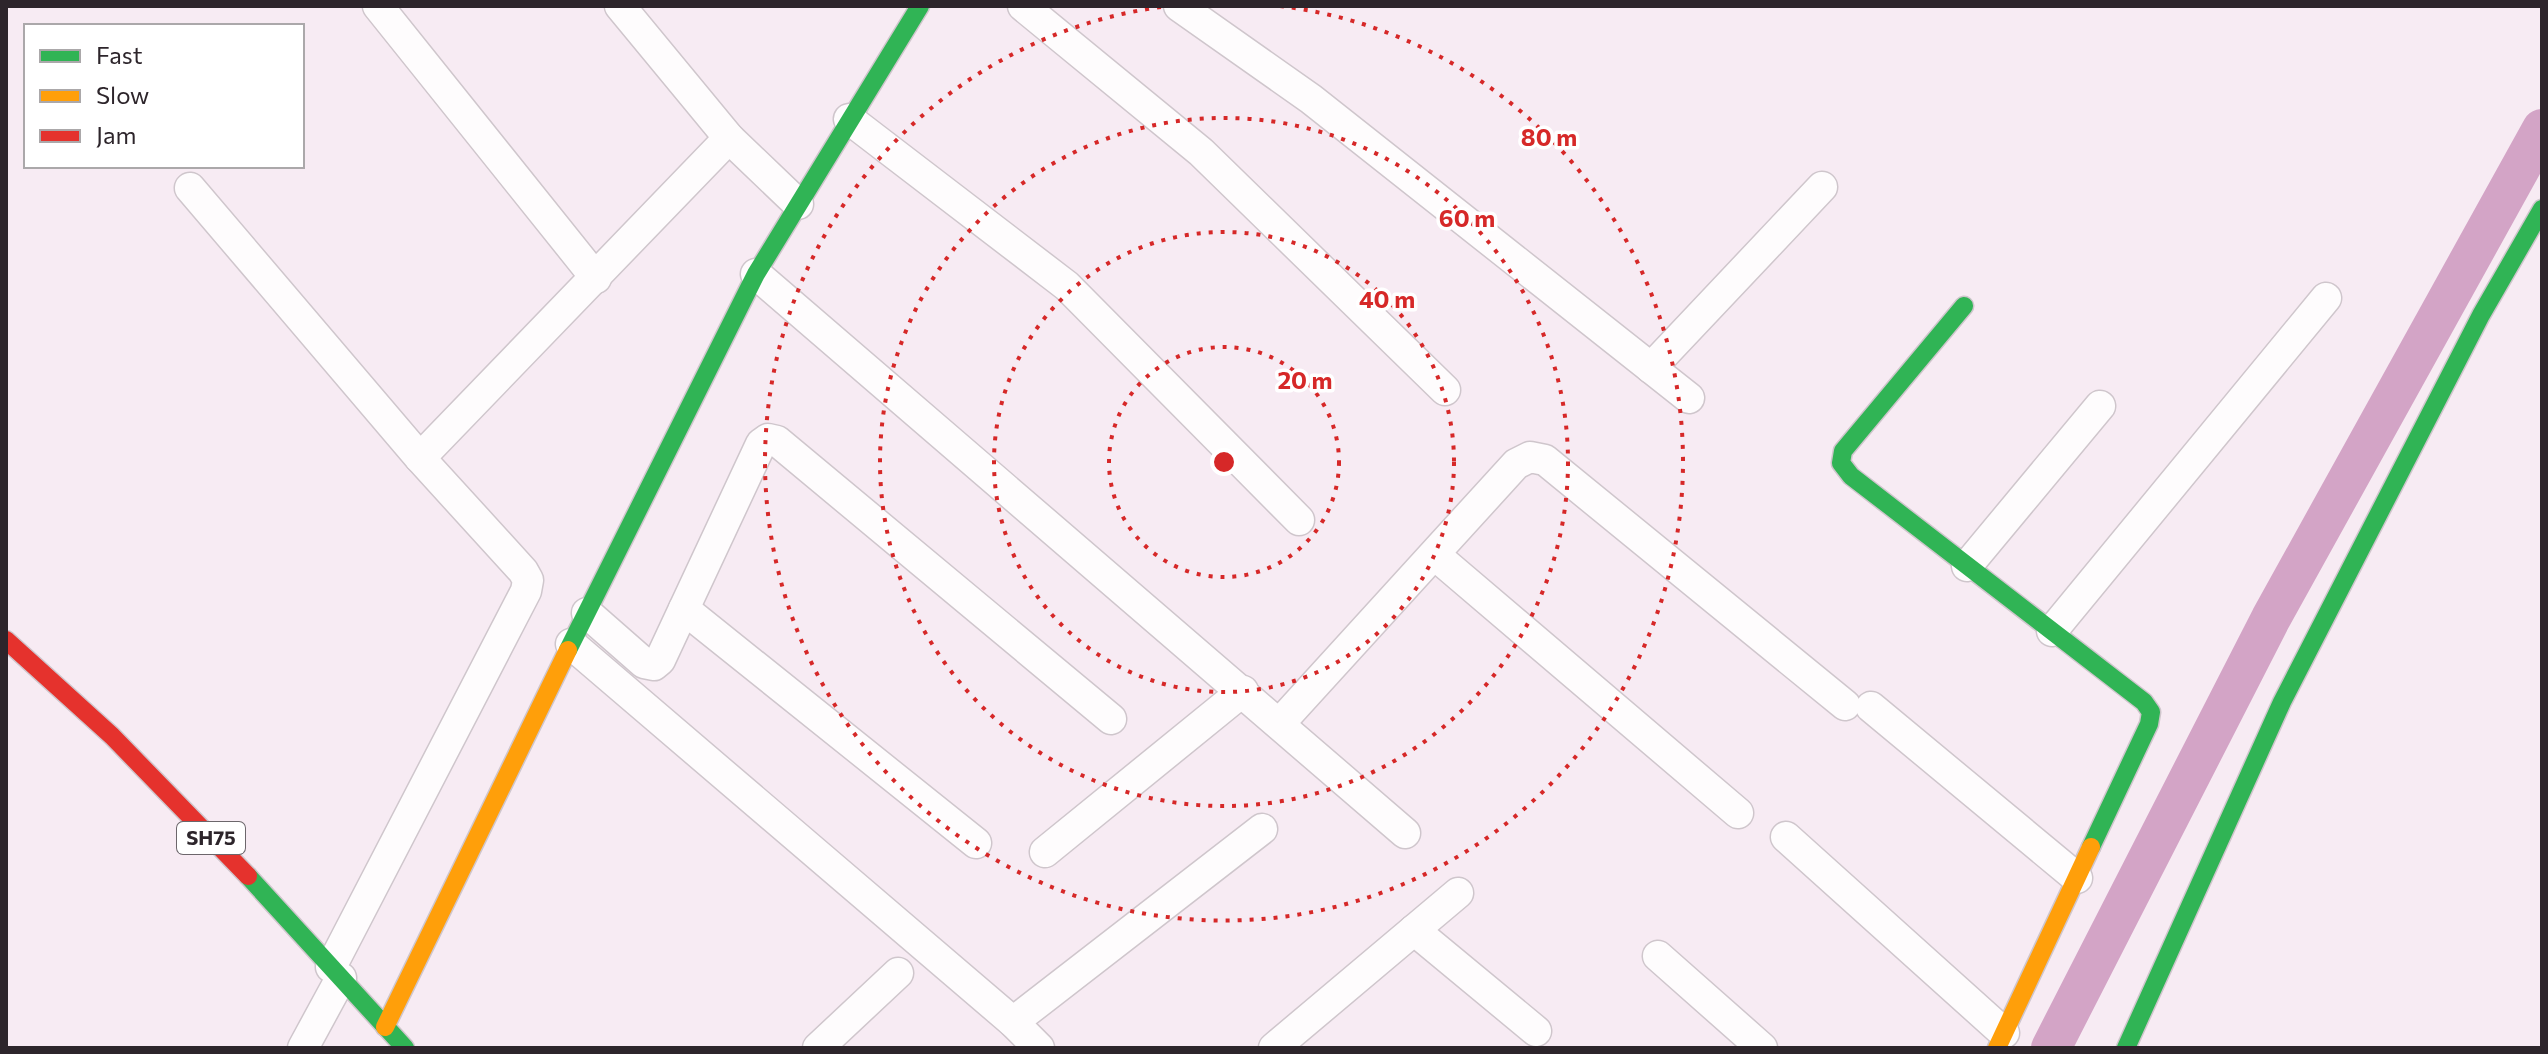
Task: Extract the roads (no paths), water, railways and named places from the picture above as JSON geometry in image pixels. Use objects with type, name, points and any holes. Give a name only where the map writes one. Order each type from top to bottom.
[{"type":"street","points":[[378,6],[596,278]]},
{"type":"street","points":[[620,6],[729,138],[798,204]]},
{"type":"street","points":[[385,1027],[571,644],[756,274],[920,6]]},
{"type":"street","points":[[1023,6],[1201,152],[1445,390]]},
{"type":"street","points":[[1179,6],[1311,99],[1689,398]]},
{"type":"street","points":[[849,119],[1067,286],[1299,520]]},
{"type":"street","points":[[420,458],[729,138]]},
{"type":"street","points":[[1651,368],[1822,187]]},
{"type":"street","points":[[190,188],[528,580],[526,591],[336,972],[303,1048]]},
{"type":"street","points":[[2126,1048],[2282,702],[2481,315],[2542,209]]},
{"type":"street","points":[[756,274],[1405,833]]},
{"type":"street","points":[[2052,631],[2326,298]]},
{"type":"street","points":[[1786,837],[2000,1040],[2149,724],[2151,712],[2144,702],[1851,476],[1841,463],[1843,451],[1964,306]]},
{"type":"street","points":[[1967,566],[2100,406]]},
{"type":"street","points":[[587,613],[644,663],[654,665],[660,660],[761,444],[768,439],[777,441],[1111,719]]},
{"type":"street","points":[[1280,723],[1516,464],[1530,457],[1545,460],[2077,878]]},
{"type":"street","points":[[1435,555],[1738,813]]},
{"type":"street","points":[[684,609],[976,843]]},
{"type":"street","name":"SH75","points":[[6,640],[71,695],[258,886],[405,1048]]},
{"type":"street","points":[[571,644],[1013,1022],[1039,1048]]},
{"type":"street","points":[[1045,852],[1243,691]]},
{"type":"street","points":[[1013,1022],[1262,829]]},
{"type":"street","points":[[1282,1046],[1458,893]]},
{"type":"street","points":[[1414,930],[1536,1031]]},
{"type":"street","points":[[1658,956],[1762,1048]]},
{"type":"street","points":[[818,1048],[898,973]]},
{"type":"waterway","points":[[2051,1048],[2271,618],[2542,129]]}]
